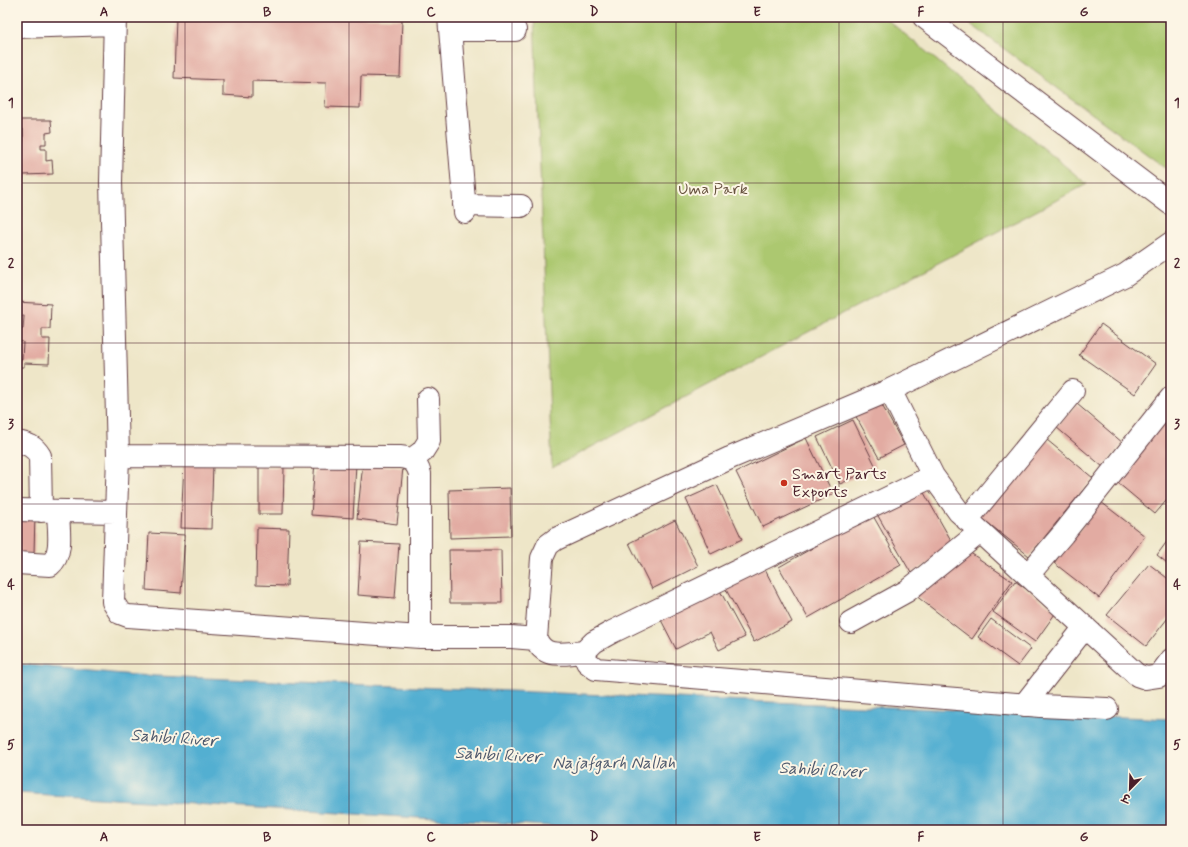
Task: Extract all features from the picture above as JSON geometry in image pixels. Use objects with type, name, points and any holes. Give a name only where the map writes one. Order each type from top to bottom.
[{"type":"street","points":[[924,17],[1171,204]]},
{"type":"street","points":[[17,27],[114,21],[111,182],[118,456],[113,602],[120,613],[128,616],[420,637],[511,637],[536,639]]},
{"type":"street","points":[[514,30],[449,23],[464,209],[521,206]]},
{"type":"street","points":[[933,476],[612,632],[594,642],[584,652],[550,654],[540,648],[536,639],[542,558],[548,545],[556,539],[757,446],[890,390],[1124,275],[1171,243]]},
{"type":"street","points":[[890,390],[933,476],[959,512],[1137,675],[1146,678],[1159,676],[1171,660]]},
{"type":"street","points":[[852,622],[907,591],[974,526],[1051,415],[1073,391]]},
{"type":"street","points":[[1028,575],[1063,534],[1171,398]]},
{"type":"street","points":[[411,460],[422,452],[429,441],[428,399]]},
{"type":"street","points":[[17,442],[30,445],[36,449],[40,456],[58,553],[55,560],[50,564],[17,563]]},
{"type":"street","points":[[118,456],[400,457],[411,460],[418,465],[420,474],[420,637]]},
{"type":"street","points":[[17,510],[116,512]]},
{"type":"street","points":[[1024,705],[1085,627]]},
{"type":"street","points":[[584,652],[587,662],[596,669],[1024,705],[1107,709]]},
{"type":"green space","name":"Uma Park","points":[[534,17],[884,17],[1087,184],[552,468]]},
{"type":"green space","points":[[961,17],[1171,17],[1171,172]]},
{"type":"water","name":"Najafgarh Nallah","points":[[17,664],[134,675],[1171,719],[1171,830],[612,830],[17,793]]},
{"type":"building","points":[[176,17],[344,17],[402,19],[400,77],[361,76],[360,108],[325,107],[326,83],[252,81],[252,97],[223,95],[223,80],[174,78]]},
{"type":"building","points":[[17,120],[51,120],[52,132],[46,133],[46,144],[41,144],[41,149],[46,149],[46,161],[52,160],[53,174],[23,175],[23,179],[17,179],[17,172],[23,172],[22,154],[19,154],[19,142],[23,142],[23,129],[17,129]]},
{"type":"building","points":[[17,302],[51,304],[50,329],[42,329],[42,339],[50,339],[49,364],[24,363],[24,367],[17,367],[17,358],[22,359],[23,342],[17,341],[17,329],[23,329],[24,316],[17,316]]},
{"type":"building","points":[[1101,324],[1156,364],[1135,394],[1079,355]]},
{"type":"building","points":[[878,398],[904,445],[879,458],[853,411]]},
{"type":"building","points":[[1077,404],[1123,443],[1103,467],[1056,427]]},
{"type":"building","points":[[1171,406],[1171,495],[1155,514],[1112,478]]},
{"type":"building","points":[[853,420],[876,467],[840,484],[817,437]]},
{"type":"building","points":[[1041,435],[1093,478],[1029,556],[977,514]]},
{"type":"building","name":"Smart Parts Exports","points":[[806,438],[833,494],[763,527],[736,472]]},
{"type":"building","points":[[315,461],[356,464],[353,518],[311,515]]},
{"type":"building","points":[[184,462],[213,464],[211,529],[181,528]]},
{"type":"building","points":[[363,463],[403,468],[397,524],[357,519]]},
{"type":"building","points":[[259,467],[284,467],[283,514],[259,514]]},
{"type":"building","points":[[919,484],[956,549],[911,573],[874,509]]},
{"type":"building","points":[[717,485],[742,539],[711,554],[686,499]]},
{"type":"building","points":[[510,488],[511,536],[450,538],[449,490]]},
{"type":"building","points":[[1101,502],[1145,536],[1099,598],[1054,563]]},
{"type":"building","points":[[17,513],[35,514],[34,554],[17,553]]},
{"type":"building","points":[[872,514],[901,565],[808,618],[779,567]]},
{"type":"building","points":[[675,520],[698,566],[652,589],[629,543]]},
{"type":"building","points":[[257,528],[289,529],[287,586],[256,585]]},
{"type":"building","points":[[149,533],[185,535],[181,593],[146,590]]},
{"type":"building","points":[[1171,536],[1171,566],[1157,555]]},
{"type":"building","points":[[361,542],[399,544],[395,598],[358,595]]},
{"type":"building","points":[[449,550],[501,550],[502,603],[450,603]]},
{"type":"building","points":[[966,550],[1012,581],[972,639],[911,592]]},
{"type":"building","points":[[761,562],[792,622],[754,642],[722,582]]},
{"type":"building","points":[[1149,564],[1171,581],[1171,614],[1146,646],[1107,615]]},
{"type":"building","points":[[1015,581],[1057,611],[1035,642],[993,612]]},
{"type":"building","points":[[718,587],[745,637],[719,650],[710,632],[676,649],[660,618]]},
{"type":"building","points":[[991,619],[1031,649],[1018,666],[978,637]]},
{"type":"place","name":"Smart Parts Exports","points":[[784,483]]},
{"type":"water label","name":"Sahibi River","points":[[174,738]]},
{"type":"water label","name":"Sahibi River","points":[[498,755]]},
{"type":"water label","name":"Sahibi River","points":[[822,770]]}]
